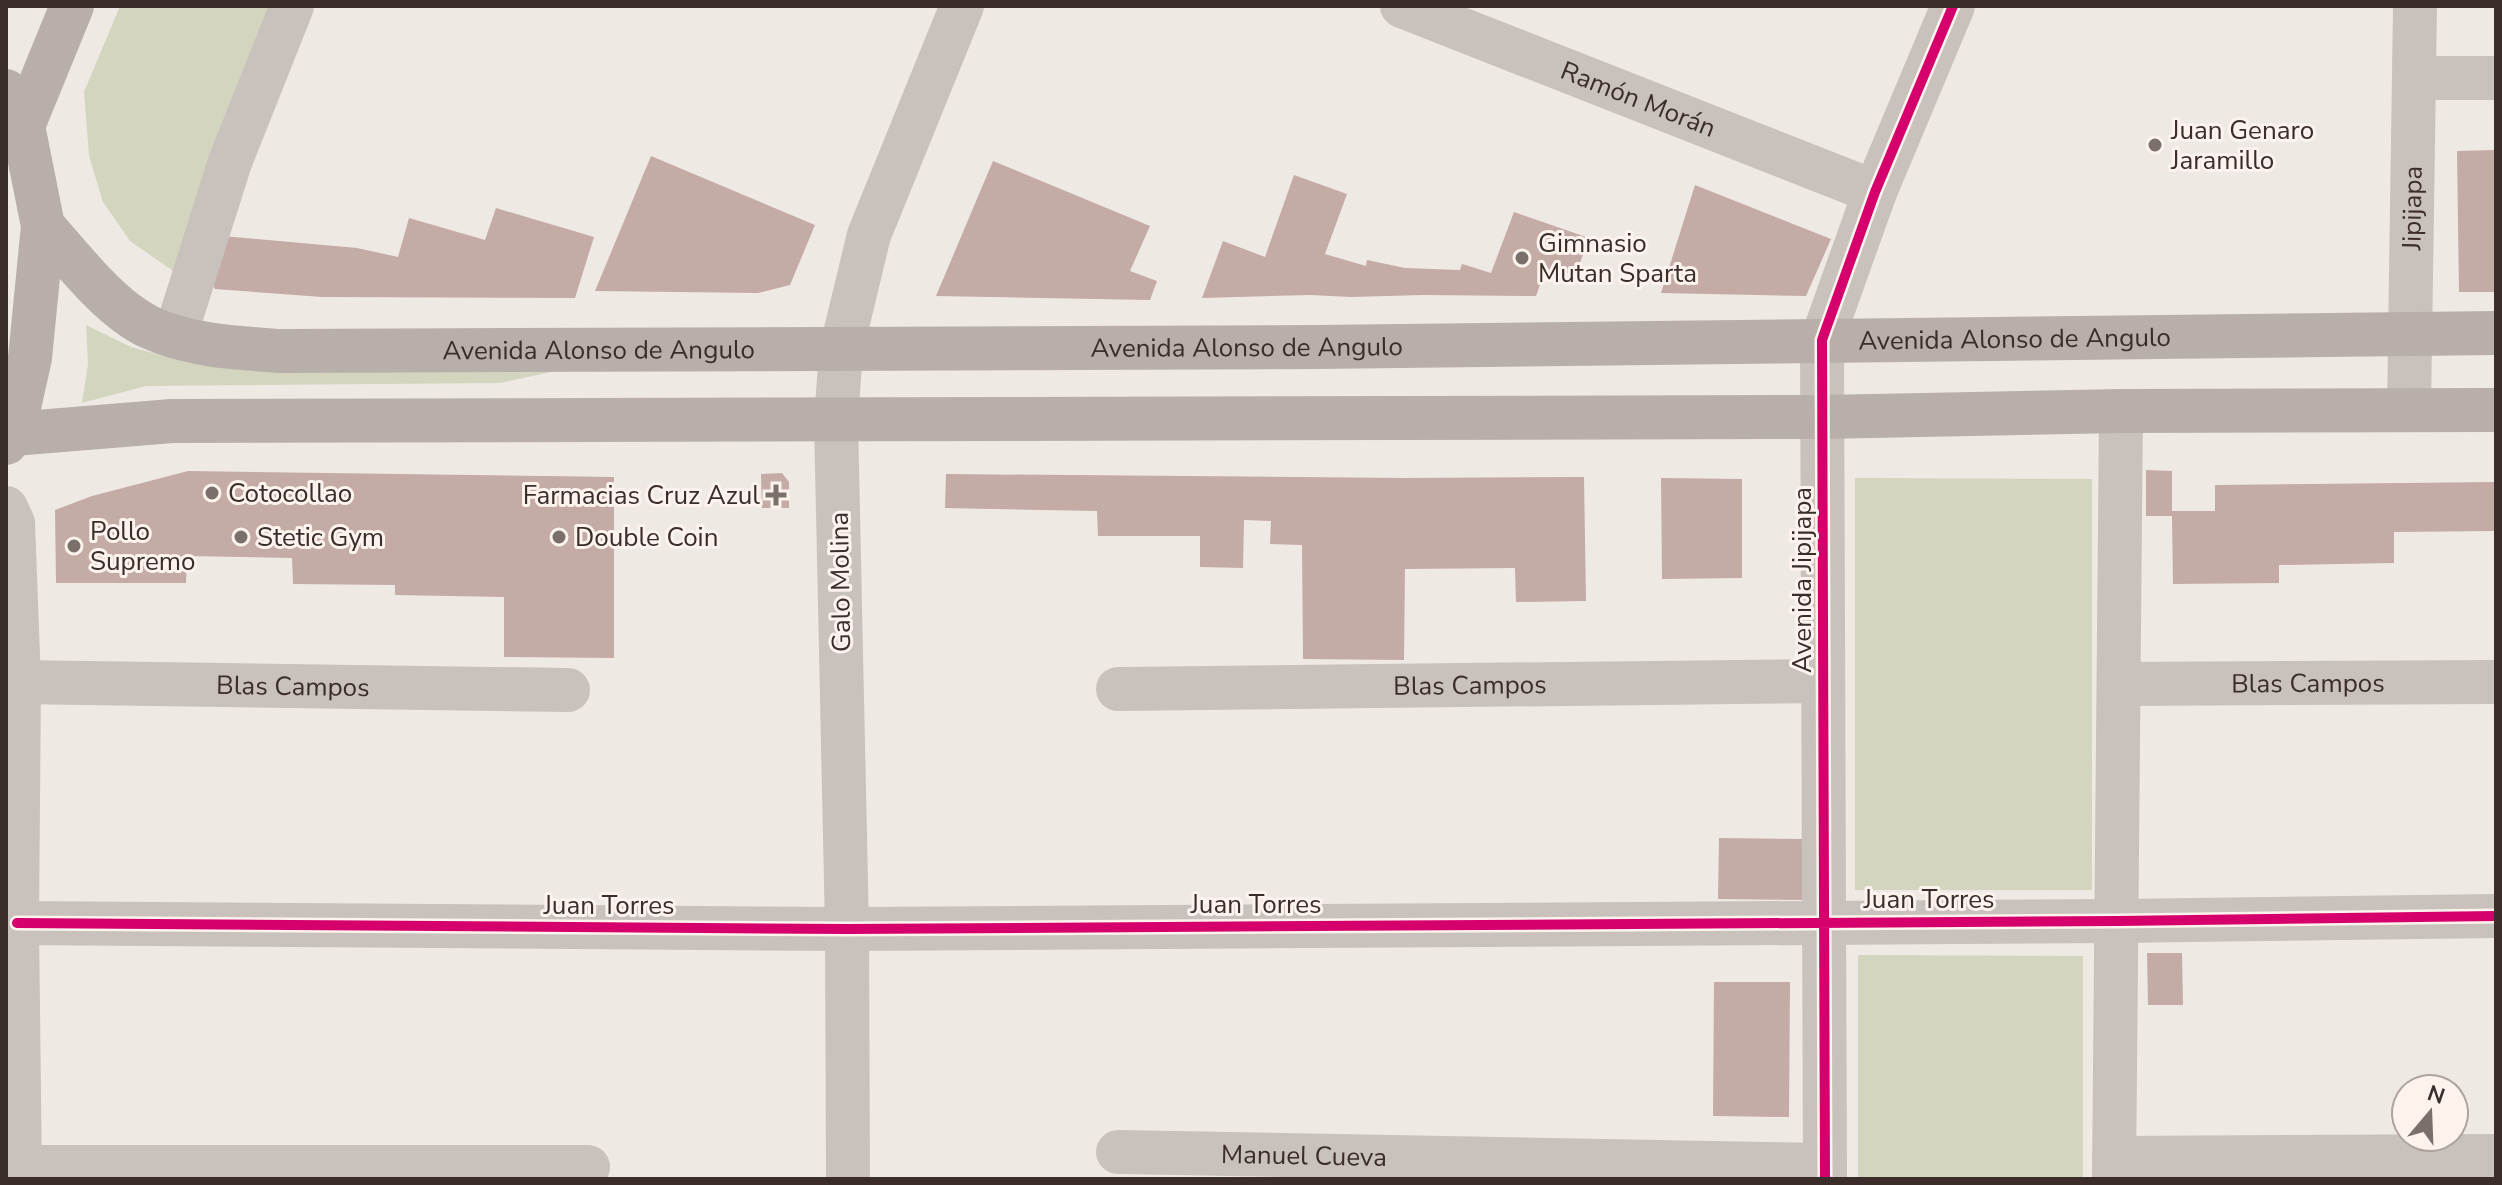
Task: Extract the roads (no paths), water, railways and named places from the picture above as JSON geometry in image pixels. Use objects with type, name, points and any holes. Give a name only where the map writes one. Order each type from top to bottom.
[{"type":"main road","points":[[72,6],[15,108],[43,226],[30,358],[9,438],[172,421],[1822,417],[2121,411],[2496,410]]},
{"type":"main road","name":"Avenida Alonso de Angulo","points":[[43,226],[131,316],[150,328],[225,347],[281,351],[841,351],[2496,333]]},
{"type":"street","points":[[175,336],[230,162],[292,6]]},
{"type":"street","name":"Galo Molina","points":[[848,1179],[847,929],[836,420],[841,351],[869,235],[962,6]]},
{"type":"street","name":"Ramón Morán","points":[[1402,6],[1875,192]]},
{"type":"street","name":"Avenida Jipijapa","points":[[1825,1172],[1822,340],[1875,192],[1953,6]]},
{"type":"street","name":"Jipijapa","points":[[2409,410],[2415,6]]},
{"type":"street","points":[[2415,78],[2496,78]]},
{"type":"street","points":[[2121,411],[2114,1169],[2496,1156]]},
{"type":"street","points":[[6,508],[13,523],[19,682],[17,923],[20,1173],[588,1167]]},
{"type":"street","name":"Blas Campos","points":[[1118,689],[1823,681]]},
{"type":"street","name":"Blas Campos","points":[[19,682],[568,690]]},
{"type":"street","name":"Blas Campos","points":[[2120,684],[2496,682]]},
{"type":"street","name":"Juan Torres","points":[[17,923],[847,929],[2496,916]]},
{"type":"street","name":"Manuel Cueva","points":[[1118,1152],[1825,1172]]},
{"type":"place","name":"Juan Genaro Jaramillo","points":[[2155,145]]},
{"type":"place","name":"Gimnasio Mutan Sparta","points":[[1522,258]]},
{"type":"place","name":"Cotocollao","points":[[212,493]]},
{"type":"place","name":"Farmacias Cruz Azul","points":[[776,495]]},
{"type":"place","name":"Stetic Gym","points":[[241,537]]},
{"type":"place","name":"Double Coin","points":[[559,537]]},
{"type":"place","name":"Pollo Supremo","points":[[74,546]]}]
